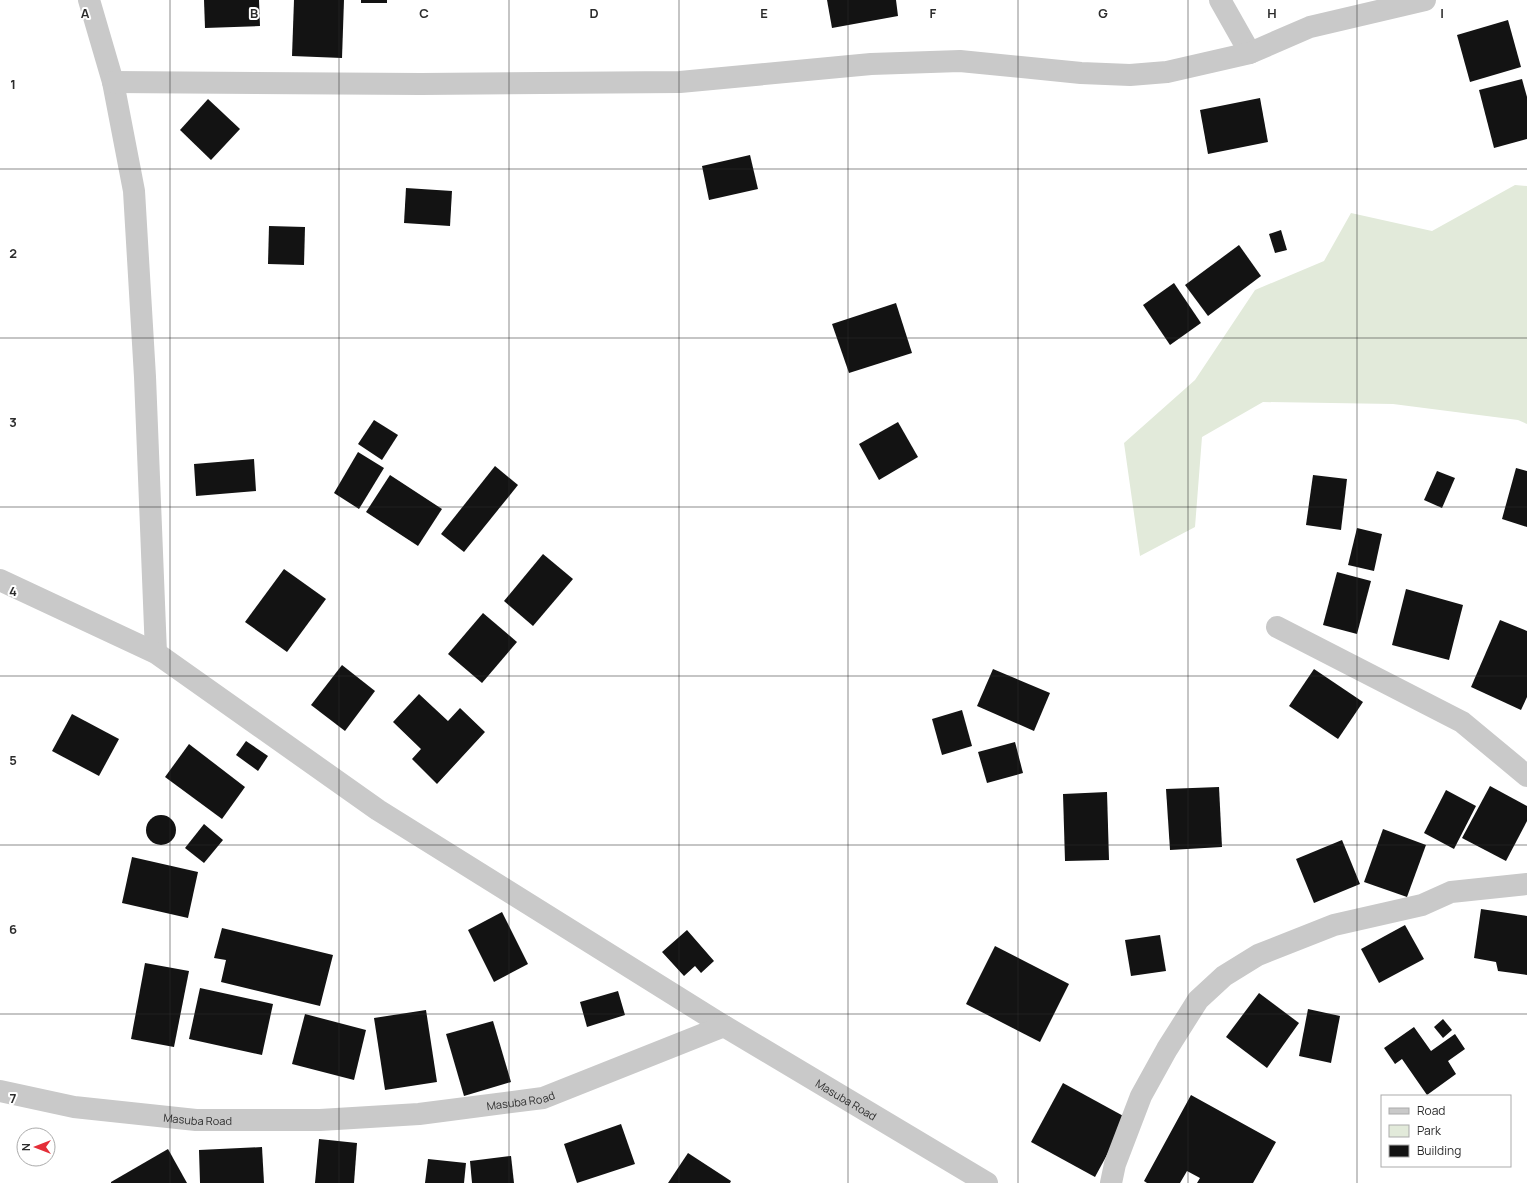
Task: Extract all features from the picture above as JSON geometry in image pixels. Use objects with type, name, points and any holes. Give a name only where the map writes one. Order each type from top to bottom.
[{"type":"street","points":[[89,0],[113,82],[134,191],[145,377],[156,653]]},
{"type":"street","points":[[1220,0],[1250,53]]},
{"type":"street","points":[[113,82],[421,84],[680,82],[871,64],[960,61],[1081,73],[1130,75],[1168,72],[1250,53],[1310,27],[1425,0]]},
{"type":"street","points":[[0,580],[156,653],[378,810],[724,1026]]},
{"type":"street","points":[[1277,627],[1462,722],[1527,776]]},
{"type":"street","points":[[1111,1183],[1115,1164],[1141,1096],[1198,1000],[1224,976],[1258,955],[1334,925],[1422,905],[1451,892],[1527,884]]},
{"type":"street","name":"Masuba Road","points":[[0,1091],[74,1107],[196,1120],[320,1120],[420,1114],[543,1098],[724,1026],[988,1183]]},
{"type":"green space","points":[[1515,185],[1527,186],[1527,424],[1518,420],[1393,404],[1263,402],[1202,437],[1195,527],[1140,556],[1124,443],[1195,380],[1255,290],[1324,261],[1351,213],[1432,231]]},
{"type":"building","points":[[204,0],[259,0],[260,26],[205,28]]},
{"type":"building","points":[[294,0],[344,0],[342,58],[292,56]]},
{"type":"building","points":[[361,0],[387,0],[387,3],[361,3]]},
{"type":"building","points":[[827,0],[896,0],[898,16],[832,28]]},
{"type":"building","points":[[1508,20],[1521,67],[1470,82],[1457,35]]},
{"type":"building","points":[[1522,79],[1527,97],[1527,139],[1494,148],[1479,90]]},
{"type":"building","points":[[1260,98],[1268,142],[1208,154],[1200,110]]},
{"type":"building","points":[[208,99],[240,129],[211,160],[180,130]]},
{"type":"building","points":[[750,155],[758,189],[709,200],[702,166]]},
{"type":"building","points":[[406,188],[452,191],[450,226],[404,223]]},
{"type":"building","points":[[269,226],[305,227],[304,265],[268,264]]},
{"type":"building","points":[[1281,230],[1287,250],[1275,253],[1269,234]]},
{"type":"building","points":[[1239,245],[1261,276],[1208,316],[1185,285]]},
{"type":"building","points":[[1174,283],[1201,323],[1170,345],[1143,305]]},
{"type":"building","points":[[896,303],[912,353],[849,373],[832,324]]},
{"type":"building","points":[[374,420],[398,435],[382,460],[358,444]]},
{"type":"building","points":[[898,422],[918,457],[879,480],[859,444]]},
{"type":"building","points":[[358,452],[384,468],[359,509],[334,493]]},
{"type":"building","points":[[254,459],[256,491],[196,496],[194,464]]},
{"type":"building","points":[[495,466],[518,485],[464,552],[441,534]]},
{"type":"building","points":[[1516,468],[1527,471],[1527,527],[1502,519]]},
{"type":"building","points":[[1437,471],[1455,478],[1442,508],[1424,500]]},
{"type":"building","points":[[390,475],[442,509],[418,546],[366,512]]},
{"type":"building","points":[[1313,475],[1347,479],[1341,530],[1306,525]]},
{"type":"building","points":[[1357,528],[1382,534],[1374,571],[1348,565]]},
{"type":"building","points":[[543,554],[573,579],[533,626],[504,601]]},
{"type":"building","points":[[284,569],[326,599],[287,652],[245,622]]},
{"type":"building","points":[[1337,572],[1371,581],[1357,634],[1323,625]]},
{"type":"building","points":[[1406,589],[1463,605],[1449,660],[1392,645]]},
{"type":"building","points":[[483,613],[517,642],[482,683],[448,654]]},
{"type":"building","points":[[1500,620],[1527,631],[1527,697],[1521,710],[1471,687]]},
{"type":"building","points":[[342,665],[375,691],[345,731],[311,705]]},
{"type":"building","points":[[993,669],[1050,693],[1034,731],[977,706]]},
{"type":"building","points":[[1314,669],[1363,702],[1338,739],[1289,706]]},
{"type":"building","points":[[419,694],[448,721],[460,708],[485,732],[437,784],[412,759],[421,749],[393,722]]},
{"type":"building","points":[[962,710],[972,746],[942,755],[932,719]]},
{"type":"building","points":[[72,714],[119,739],[99,776],[52,751]]},
{"type":"building","points":[[246,741],[268,756],[258,771],[236,755]]},
{"type":"building","points":[[1015,742],[1023,773],[987,783],[978,752]]},
{"type":"building","points":[[189,744],[245,787],[222,819],[165,777]]},
{"type":"building","points":[[1490,786],[1527,806],[1527,821],[1506,861],[1462,838]]},
{"type":"building","points":[[1219,787],[1222,847],[1170,850],[1166,789]]},
{"type":"building","points":[[1446,790],[1476,806],[1454,849],[1424,833]]},
{"type":"building","points":[[1107,792],[1109,860],[1065,861],[1063,794]]},
{"type":"building","points":[[161,815],[172,819],[176,830],[172,841],[161,845],[150,841],[146,830],[150,819]]},
{"type":"building","points":[[204,824],[223,840],[204,863],[185,848]]},
{"type":"building","points":[[1383,829],[1426,845],[1407,897],[1364,882]]},
{"type":"building","points":[[1342,840],[1360,884],[1314,903],[1296,859]]},
{"type":"building","points":[[132,857],[198,872],[188,918],[122,903]]},
{"type":"building","points":[[1481,909],[1527,916],[1527,975],[1498,971],[1496,962],[1474,958]]},
{"type":"building","points":[[502,912],[528,964],[494,982],[468,930]]},
{"type":"building","points":[[1405,925],[1424,959],[1379,983],[1361,949]]},
{"type":"building","points":[[222,928],[333,955],[320,1006],[221,982],[226,960],[214,958]]},
{"type":"building","points":[[687,930],[714,961],[701,973],[695,966],[684,976],[662,952]]},
{"type":"building","points":[[1160,935],[1166,971],[1131,976],[1125,940]]},
{"type":"building","points":[[995,946],[1069,984],[1040,1042],[966,1004]]},
{"type":"building","points":[[145,963],[189,971],[174,1047],[131,1039]]},
{"type":"building","points":[[200,988],[273,1004],[262,1055],[189,1039]]},
{"type":"building","points":[[618,991],[625,1015],[587,1027],[580,1002]]},
{"type":"building","points":[[1259,993],[1299,1023],[1267,1068],[1226,1037]]},
{"type":"building","points":[[1308,1009],[1340,1016],[1331,1063],[1299,1056]]},
{"type":"building","points":[[426,1010],[437,1082],[385,1090],[374,1018]]},
{"type":"building","points":[[305,1014],[366,1030],[354,1080],[292,1064]]},
{"type":"building","points":[[1443,1019],[1452,1030],[1443,1038],[1434,1027]]},
{"type":"building","points":[[493,1021],[511,1082],[464,1096],[446,1034]]},
{"type":"building","points":[[1414,1027],[1431,1051],[1455,1034],[1465,1049],[1448,1061],[1456,1074],[1427,1095],[1402,1059],[1395,1064],[1384,1048]]},
{"type":"building","points":[[1063,1083],[1127,1118],[1095,1177],[1031,1142]]},
{"type":"building","points":[[1191,1095],[1276,1142],[1253,1183],[1197,1183],[1200,1178],[1187,1171],[1180,1183],[1147,1183],[1144,1181]]},
{"type":"building","points":[[621,1124],[635,1164],[577,1183],[564,1144]]},
{"type":"building","points":[[319,1139],[357,1143],[354,1183],[315,1183]]},
{"type":"building","points":[[262,1147],[264,1183],[200,1183],[199,1150]]},
{"type":"building","points":[[168,1149],[187,1183],[111,1183],[111,1182]]},
{"type":"building","points":[[688,1153],[731,1181],[730,1183],[668,1183]]},
{"type":"building","points":[[511,1156],[514,1183],[472,1183],[470,1161]]},
{"type":"building","points":[[428,1159],[466,1163],[464,1183],[425,1183]]}]
